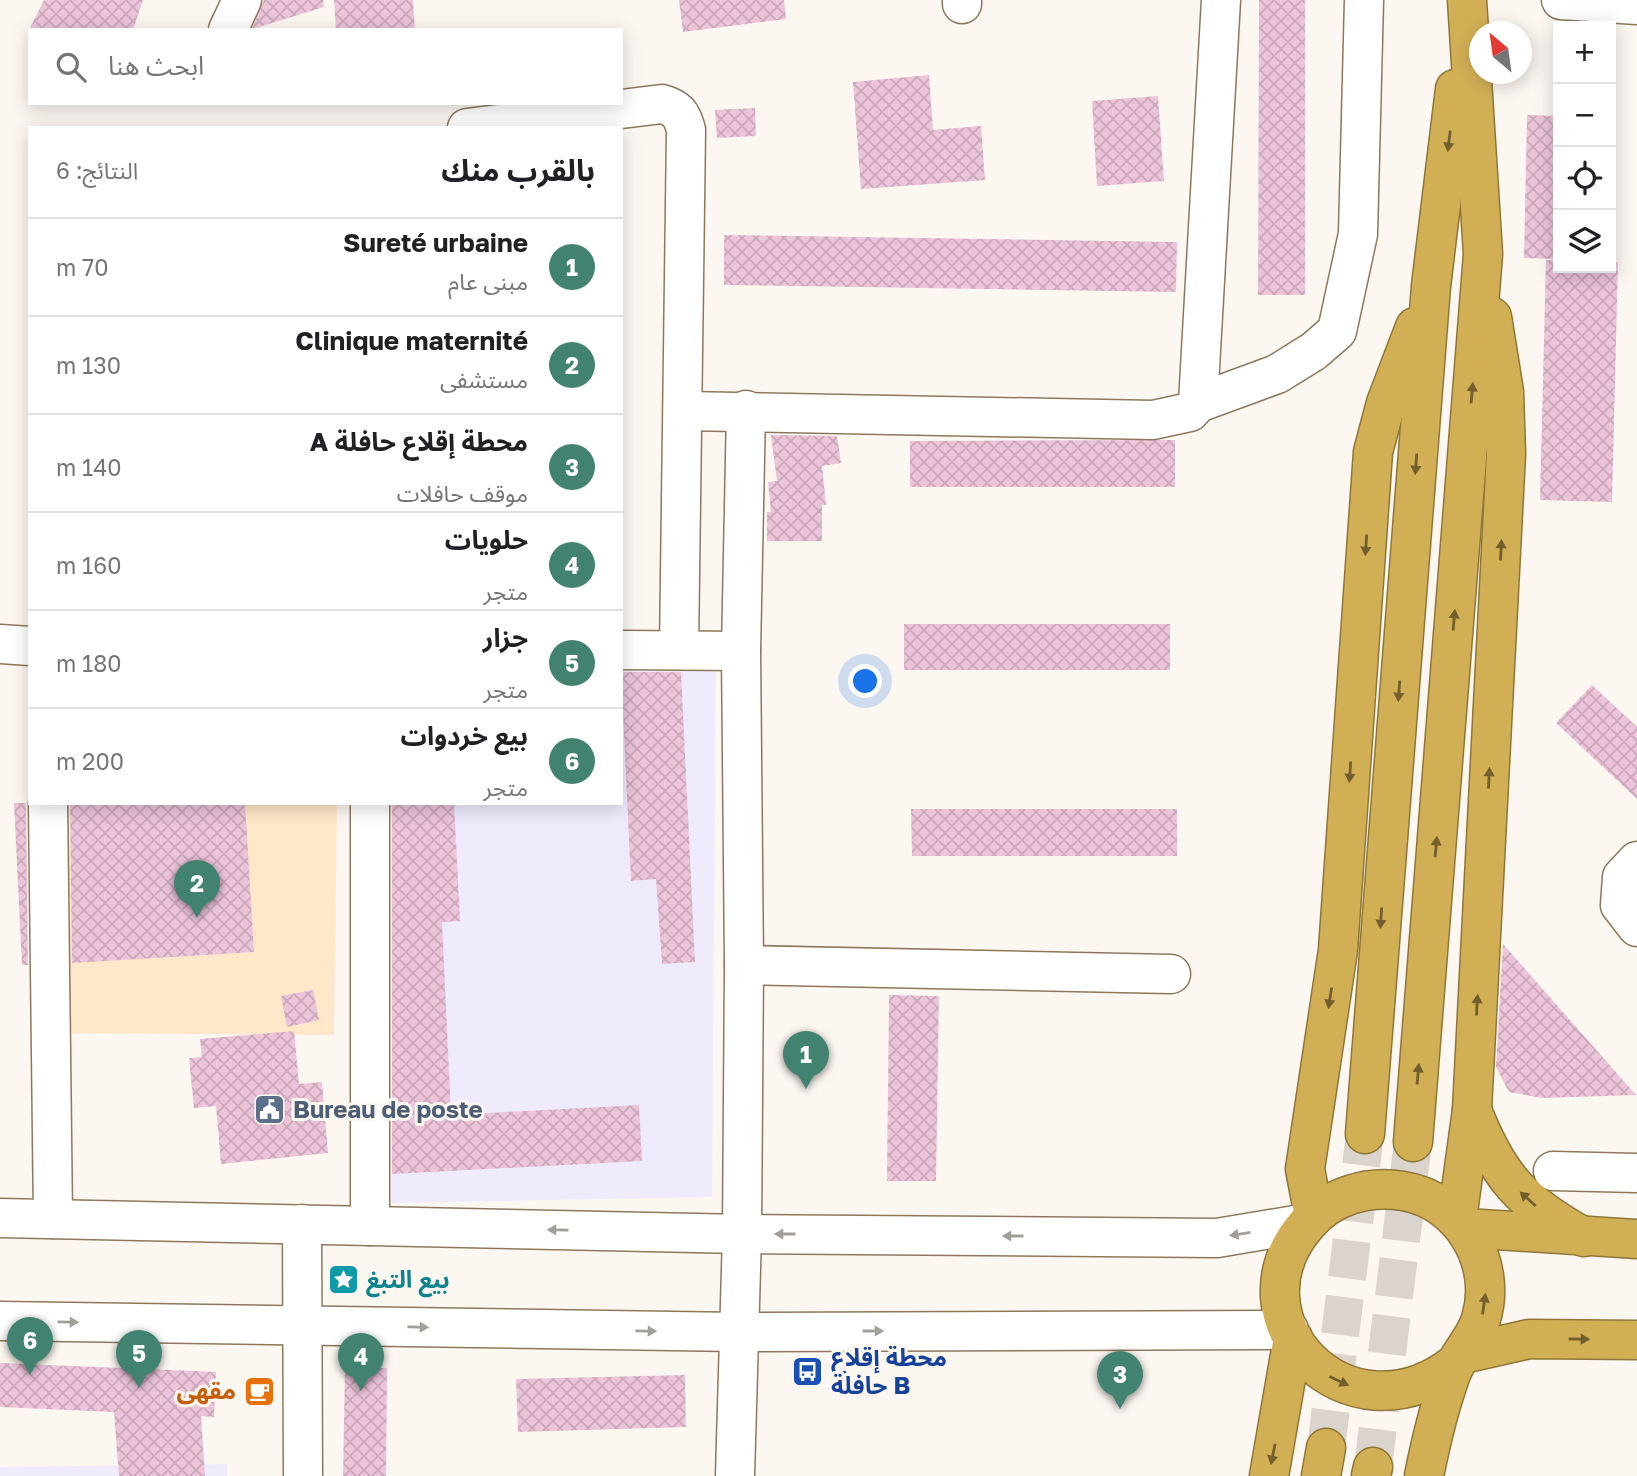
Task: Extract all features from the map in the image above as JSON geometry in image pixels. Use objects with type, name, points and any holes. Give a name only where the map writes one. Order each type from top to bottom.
[{"type":"highway","points":[[1461,1224],[1472,1110],[1507,425],[1483,254],[1467,0]]},
{"type":"highway","points":[[1365,1134],[1431,286],[1467,0]]},
{"type":"highway","points":[[1413,1142],[1483,254]]},
{"type":"highway","points":[[1311,1220],[1305,1169],[1338,950],[1373,453],[1386,403],[1431,286]]},
{"type":"highway","points":[[1472,1110],[1488,1151],[1513,1187],[1546,1216],[1584,1237]]},
{"type":"highway","points":[[1427,1462],[1459,1359],[1478,1329],[1485,1301],[1482,1262],[1461,1224],[1424,1197],[1386,1189],[1348,1195],[1311,1220],[1290,1250],[1281,1298],[1291,1334],[1306,1357],[1323,1374],[1344,1385],[1367,1391],[1390,1392],[1414,1388],[1436,1378],[1459,1359],[1529,1339],[1637,1340]]},
{"type":"highway","points":[[1461,1224],[1584,1237],[1637,1239]]},
{"type":"highway","points":[[1269,1476],[1291,1334]]},
{"type":"highway","points":[[1427,1462],[1442,1421],[1465,1388],[1503,1354],[1529,1339]]},
{"type":"street","points":[[229,28],[242,0]]},
{"type":"street","points":[[1198,404],[1221,0]]},
{"type":"street","points":[[684,411],[1153,420],[1189,412],[1198,404],[1278,374],[1314,351],[1337,331],[1357,234],[1364,0]]},
{"type":"street","points":[[1561,0],[1637,5]]},
{"type":"street","points":[[483,126],[662,104],[675,107],[683,117],[686,130],[684,411],[679,650]]},
{"type":"street","points":[[735,1476],[744,965],[741,651],[746,411]]},
{"type":"street","points":[[0,644],[28,646]]},
{"type":"street","points":[[623,650],[741,651]]},
{"type":"street","points":[[48,805],[53,1219]]},
{"type":"street","points":[[370,805],[370,1226]]},
{"type":"street","points":[[1637,861],[1622,877],[1620,905],[1637,927]]},
{"type":"street","points":[[744,965],[1171,974]]},
{"type":"street","points":[[1553,1171],[1637,1173]]},
{"type":"street","points":[[0,1218],[741,1234],[1217,1238],[1311,1220]]},
{"type":"street","points":[[302,1224],[303,1476]]},
{"type":"street","points":[[0,1321],[738,1332],[1291,1334]]},
{"type":"shaded area","points":[[716,669],[712,1197],[392,1203],[391,805],[623,805],[623,671]]},
{"type":"shaded area","points":[[58,805],[337,805],[334,1035],[60,1033]]},
{"type":"shaded area","points":[[227,1464],[227,1476],[0,1476],[0,1467]]},
{"type":"building","points":[[44,0],[143,0],[134,28],[30,28]]},
{"type":"building","points":[[264,0],[323,0],[324,7],[252,28]]},
{"type":"building","points":[[334,0],[413,0],[415,28],[336,28]]},
{"type":"building","points":[[679,0],[784,0],[786,19],[683,32]]},
{"type":"building","points":[[1259,0],[1305,0],[1305,295],[1258,295]]},
{"type":"building","points":[[929,75],[933,130],[981,126],[985,180],[861,189],[853,82]]},
{"type":"building","points":[[1158,96],[1164,181],[1097,186],[1092,101]]},
{"type":"building","points":[[755,108],[756,136],[717,138],[715,110]]},
{"type":"building","points":[[1527,115],[1553,116],[1553,259],[1524,258]]},
{"type":"building","points":[[724,235],[1177,242],[1176,292],[724,285]]},
{"type":"building","points":[[1546,260],[1553,260],[1553,273],[1616,273],[1618,262],[1612,502],[1540,500]]},
{"type":"building","points":[[771,435],[837,436],[841,463],[822,466],[826,505],[822,505],[822,541],[767,541],[767,512],[771,512],[768,482],[777,481]]},
{"type":"building","points":[[1175,440],[1175,487],[910,487],[910,441]]},
{"type":"building","points":[[904,624],[1170,624],[1170,670],[904,670]]},
{"type":"building","points":[[623,672],[681,672],[695,962],[662,964],[656,879],[631,881]]},
{"type":"building","points":[[1592,685],[1637,727],[1637,799],[1556,723]]},
{"type":"building","points":[[14,803],[26,803],[28,965],[22,965]]},
{"type":"building","points":[[70,805],[245,805],[254,952],[72,963]]},
{"type":"building","points":[[392,805],[454,805],[460,921],[442,922],[451,1115],[639,1105],[642,1161],[392,1174]]},
{"type":"building","points":[[911,809],[1177,809],[1177,856],[912,856]]},
{"type":"building","points":[[1503,944],[1636,1095],[1542,1098],[1509,1092],[1496,1067]]},
{"type":"building","points":[[313,990],[319,1020],[287,1027],[281,996]]},
{"type":"building","points":[[889,995],[939,996],[936,1181],[887,1181]]},
{"type":"building","points":[[294,1031],[299,1084],[322,1082],[328,1153],[221,1164],[216,1106],[194,1108],[189,1058],[202,1057],[200,1039]]},
{"type":"building","points":[[0,1363],[216,1372],[214,1417],[201,1416],[205,1476],[119,1476],[114,1412],[0,1407]]},
{"type":"building","points":[[345,1368],[387,1368],[386,1476],[343,1476]]},
{"type":"building","points":[[685,1375],[686,1427],[518,1432],[516,1379]]},
{"type":"tunnel","points":[[1326,1448],[1365,1134]]},
{"type":"tunnel","points":[[1373,1467],[1413,1142]]},
{"type":"place","name":"Clinique maternité","points":[[197,918]]},
{"type":"place","name":"Sureté urbaine","points":[[806,1089]]},
{"type":"place","name":"Bureau de poste","points":[[270,1110]]},
{"type":"place","name":"بيع التبغ","points":[[343,1280]]},
{"type":"place","name":"محطة إقلاع حافلة B","points":[[808,1372]]},
{"type":"place","name":"بيع خردوات","points":[[30,1375]]},
{"type":"place","name":"جزار","points":[[139,1388]]},
{"type":"place","name":"مقهى","points":[[259,1391]]},
{"type":"place","name":"حلويات","points":[[361,1391]]},
{"type":"place","name":"محطة إقلاع حافلة A","points":[[1120,1409]]}]
